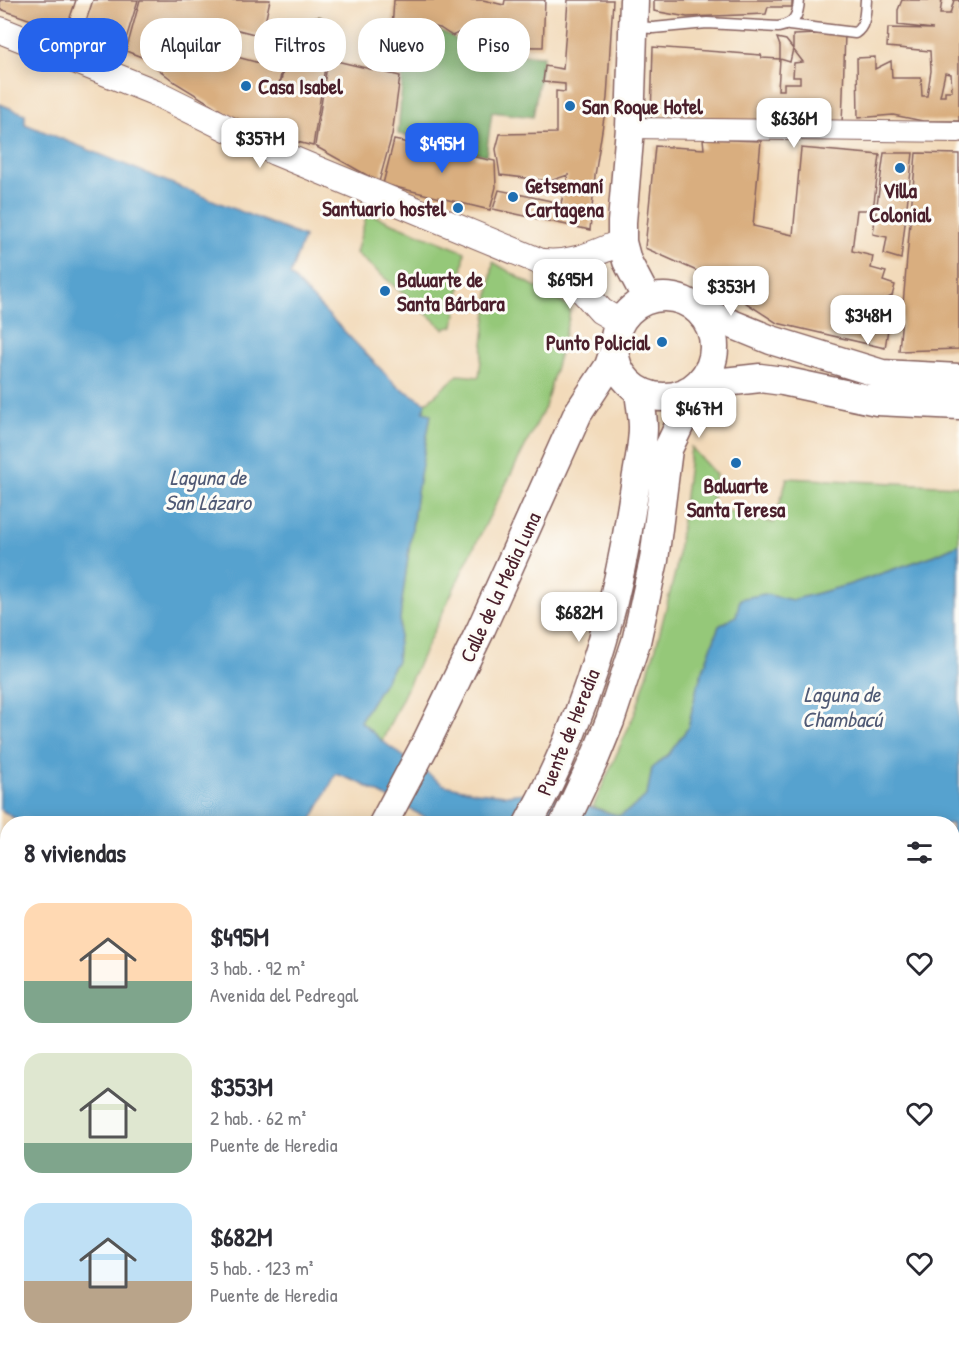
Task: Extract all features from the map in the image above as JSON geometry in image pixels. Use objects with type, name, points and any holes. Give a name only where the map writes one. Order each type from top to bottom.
[{"type":"main road","points":[[634,14],[630,128],[622,242],[627,261],[647,299]]},
{"type":"main road","points":[[959,378],[882,374],[771,340],[700,311],[688,302],[675,297],[661,296],[647,299],[620,321],[615,335],[614,351],[621,374],[639,391],[663,397],[692,388],[760,378],[877,401],[959,405]]},
{"type":"main road","points":[[692,388],[709,368],[714,348],[711,328],[700,311]]},
{"type":"main road","name":"Calle de la Media Luna","points":[[388,816],[481,629],[578,412],[609,366],[614,351]]},
{"type":"main road","name":"Puente de Heredia","points":[[568,816],[610,721],[636,642],[654,560],[668,449],[681,423],[692,388]]},
{"type":"main road","name":"Puente de Heredia","points":[[532,816],[566,748],[587,693],[602,648],[620,579],[643,428],[639,391]]},
{"type":"street","points":[[0,30],[154,92],[275,152],[558,269],[573,280],[601,311],[620,321]]},
{"type":"street","points":[[630,128],[959,132]]},
{"type":"street","points":[[539,261],[559,263],[578,260],[622,242]]},
{"type":"lane","points":[[789,25],[794,19],[799,0]]},
{"type":"lane","points":[[634,14],[653,28],[707,23],[778,27],[789,25],[855,33],[860,30],[864,20],[866,0]]},
{"type":"green space","points":[[445,33],[457,40],[457,72],[530,72],[530,55],[543,56],[533,117],[492,112],[486,155],[398,134],[403,72],[445,72]]},
{"type":"green space","points":[[367,213],[465,252],[454,326],[444,329],[356,253]]},
{"type":"green space","points":[[493,262],[570,308],[569,318],[545,407],[466,563],[382,741],[360,721],[397,661],[401,608],[417,492],[431,414],[422,412],[426,403],[458,375],[479,377]]},
{"type":"green space","points":[[691,447],[716,475],[711,506],[774,523],[787,478],[959,486],[959,544],[935,555],[848,585],[792,600],[764,594],[719,626],[697,687],[688,728],[669,754],[652,768],[647,795],[619,816],[593,807],[635,713],[656,647],[676,569]]},
{"type":"water","name":"Laguna de San Lázaro","points":[[0,104],[25,114],[25,124],[304,237],[290,275],[397,386],[426,403],[423,412],[431,414],[417,492],[401,608],[397,661],[360,721],[382,741],[444,785],[477,792],[506,795],[525,793],[565,799],[619,816],[423,816],[358,782],[336,774],[314,816],[11,816],[0,809]]},
{"type":"water","name":"Laguna de San Lázaro","points":[[959,544],[959,816],[619,816],[647,795],[652,768],[669,754],[688,728],[697,687],[719,626],[736,616],[740,599],[764,594],[792,600],[848,585],[935,555]]},
{"type":"building","points":[[0,0],[76,0],[70,18],[25,18],[0,9]]},
{"type":"building","points":[[93,0],[138,0],[128,32],[128,18],[87,18]]},
{"type":"building","points":[[140,0],[270,0],[266,18],[254,18],[254,34],[242,31],[242,18],[140,18],[140,56],[128,52],[128,44]]},
{"type":"building","points":[[394,0],[483,0],[504,5],[505,0],[545,0],[543,47],[530,47],[530,18],[457,18],[457,34],[452,36],[445,31],[445,18],[393,18]]},
{"type":"building","points":[[568,0],[613,0],[607,98],[595,176],[590,230],[493,209],[499,190],[561,203],[568,175],[550,181],[500,175],[496,149],[500,134],[556,133],[556,91],[565,92],[565,84],[543,82],[545,66],[563,69]]},
{"type":"building","points":[[654,0],[792,0],[792,7],[768,7],[766,14],[687,17],[654,11]]},
{"type":"building","points":[[902,0],[942,0],[940,14],[950,14],[954,0],[959,0],[959,121],[923,121],[893,115],[858,118],[857,58],[875,57],[875,69],[891,61],[892,78],[921,78],[922,96],[927,96],[931,71],[930,51],[887,47],[888,28],[933,29],[898,25],[898,10]],"holes":[[[945,73],[951,74],[952,91],[945,91],[945,96],[940,96]]]},
{"type":"building","points":[[845,33],[842,125],[651,119],[653,47],[761,55],[762,58],[780,59],[778,90],[784,90],[784,83],[800,83],[800,77],[793,77],[794,63],[803,62],[793,49],[793,35]]},
{"type":"building","points":[[777,38],[786,40],[793,49],[790,62],[780,59],[780,46]]},
{"type":"building","points":[[242,58],[254,62],[254,72],[281,72],[277,95],[283,72],[324,72],[313,146],[266,134],[240,122],[162,72],[242,72]]},
{"type":"building","points":[[346,63],[358,66],[358,72],[383,72],[400,76],[392,135],[379,182],[315,146],[326,72],[346,72]]},
{"type":"building","points":[[703,139],[761,141],[753,226],[793,235],[801,148],[880,155],[873,210],[857,210],[852,251],[873,256],[871,268],[886,272],[883,281],[895,285],[892,296],[880,302],[878,318],[888,329],[885,348],[777,323],[699,272],[645,248],[655,146],[704,149]]},
{"type":"building","points":[[394,140],[495,161],[496,187],[490,210],[383,184]]},
{"type":"building","points":[[884,153],[913,153],[901,259],[884,254],[887,237],[873,234]]},
{"type":"building","points":[[916,153],[959,154],[959,349],[899,351]]},
{"type":"place","name":"Casa Isabel","points":[[246,86]]},
{"type":"place","name":"San Roque Hotel","points":[[570,106]]},
{"type":"place","name":"Villa Colonial","points":[[900,168]]},
{"type":"place","name":"Getsemaní Cartagena","points":[[513,197]]},
{"type":"place","name":"Santuario hostel","points":[[458,208]]},
{"type":"place","name":"Baluarte de Santa Bárbara","points":[[385,291]]},
{"type":"place","name":"Punto Policial","points":[[662,342]]},
{"type":"place","name":"Baluarte Santa Teresa","points":[[736,463]]},
{"type":"water label","name":"Laguna de Chambacú","points":[[842,706]]}]
